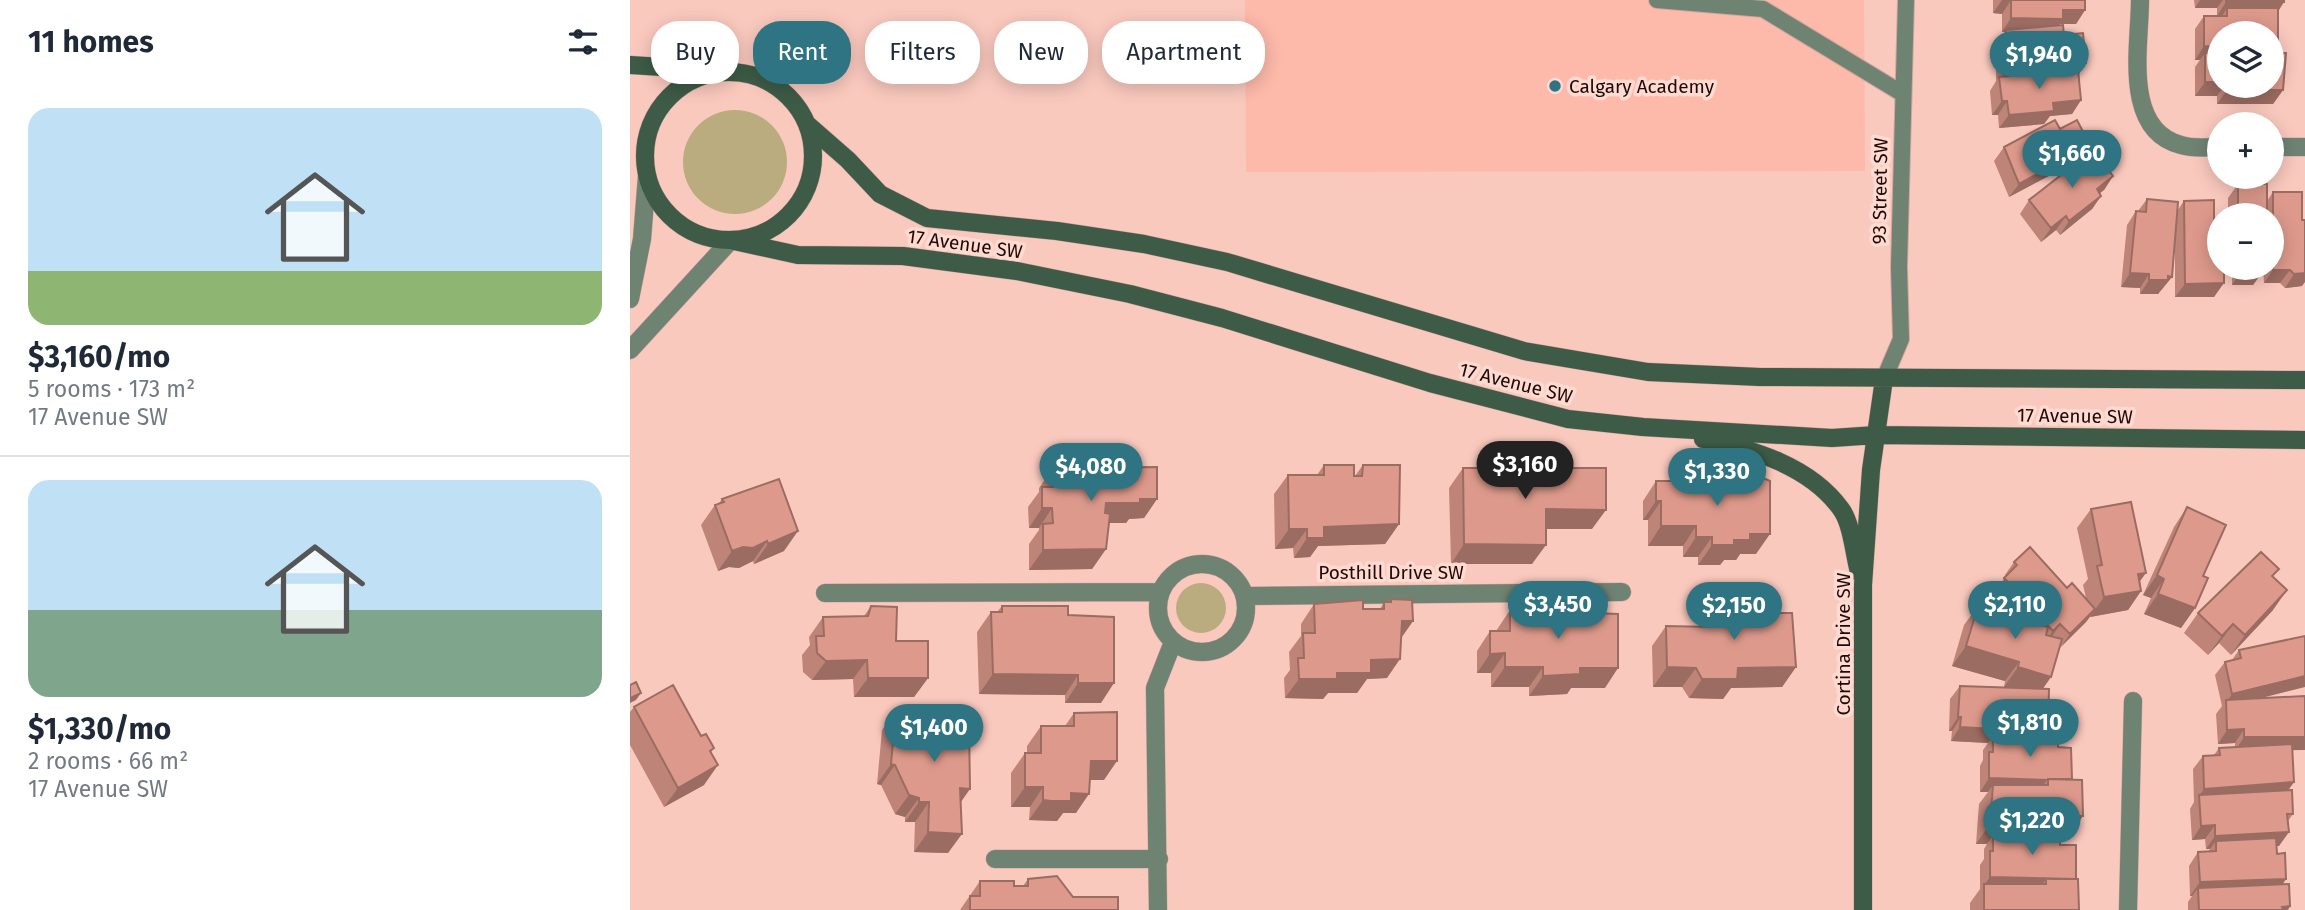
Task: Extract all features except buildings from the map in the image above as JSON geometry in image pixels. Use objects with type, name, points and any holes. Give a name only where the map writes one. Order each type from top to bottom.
[{"type":"main road","points":[[630,65],[651,66]]},
{"type":"main road","points":[[687,84],[671,94],[654,117],[645,145],[646,175],[655,197],[677,222],[707,238],[732,241],[760,235],[783,222],[801,202],[812,177],[814,151],[808,125],[795,102],[775,84],[739,73]]},
{"type":"main road","name":"17 Avenue SW","points":[[808,125],[848,160],[880,194],[927,218],[1057,231],[1144,244],[1227,262],[1524,351],[1648,372],[1884,379],[2305,380]]},
{"type":"main road","points":[[630,164],[646,175]]},
{"type":"main road","name":"17 Avenue SW","points":[[732,241],[798,255],[903,256],[1017,271],[1130,294],[1222,318],[1430,383],[1568,419],[1643,427],[1832,438],[1876,435],[2305,440]]},
{"type":"main road","name":"Cortina Drive SW","points":[[1863,910],[1863,585],[1876,435],[1884,379]]},
{"type":"main road","points":[[1643,427],[1723,443],[1790,465],[1814,481],[1843,511],[1863,585]]},
{"type":"street","points":[[2140,0],[2140,96],[2149,124],[2159,134],[2181,146],[2207,147]]},
{"type":"street","points":[[2284,147],[2305,147]]},
{"type":"street","points":[[630,299],[642,239],[646,175]]},
{"type":"street","points":[[630,350],[732,241]]},
{"type":"street","points":[[1204,564],[1230,573],[1245,596],[1244,623],[1226,645],[1199,652],[1174,642],[1159,619],[1161,592],[1178,571],[1204,564]]},
{"type":"street","points":[[825,593],[1161,592]]},
{"type":"street","name":"Posthill Drive SW","points":[[1245,596],[1622,592]]},
{"type":"street","points":[[1158,910],[1155,688],[1174,642]]},
{"type":"street","points":[[2128,910],[2133,701]]},
{"type":"street","points":[[995,859],[1158,859]]},
{"type":"lane","points":[[1657,0],[1763,9],[1903,94]]},
{"type":"lane","name":"93 Street SW","points":[[1884,379],[1901,339],[1906,0]]},
{"type":"shaded area","name":"Calgary Academy","points":[[1245,0],[1864,0],[1865,171],[1246,172],[1245,84],[1265,84],[1265,21],[1245,21]]},
{"type":"shaded area","points":[[735,110],[755,114],[772,125],[783,142],[787,162],[783,182],[772,199],[755,210],[735,214],[715,210],[698,199],[687,182],[683,162],[687,142],[698,125],[715,114]]},
{"type":"shaded area","points":[[1201,583],[1219,590],[1226,608],[1219,626],[1201,633],[1183,626],[1176,608],[1183,590]]},
{"type":"place","name":"Calgary Academy","points":[[1555,86]]}]
